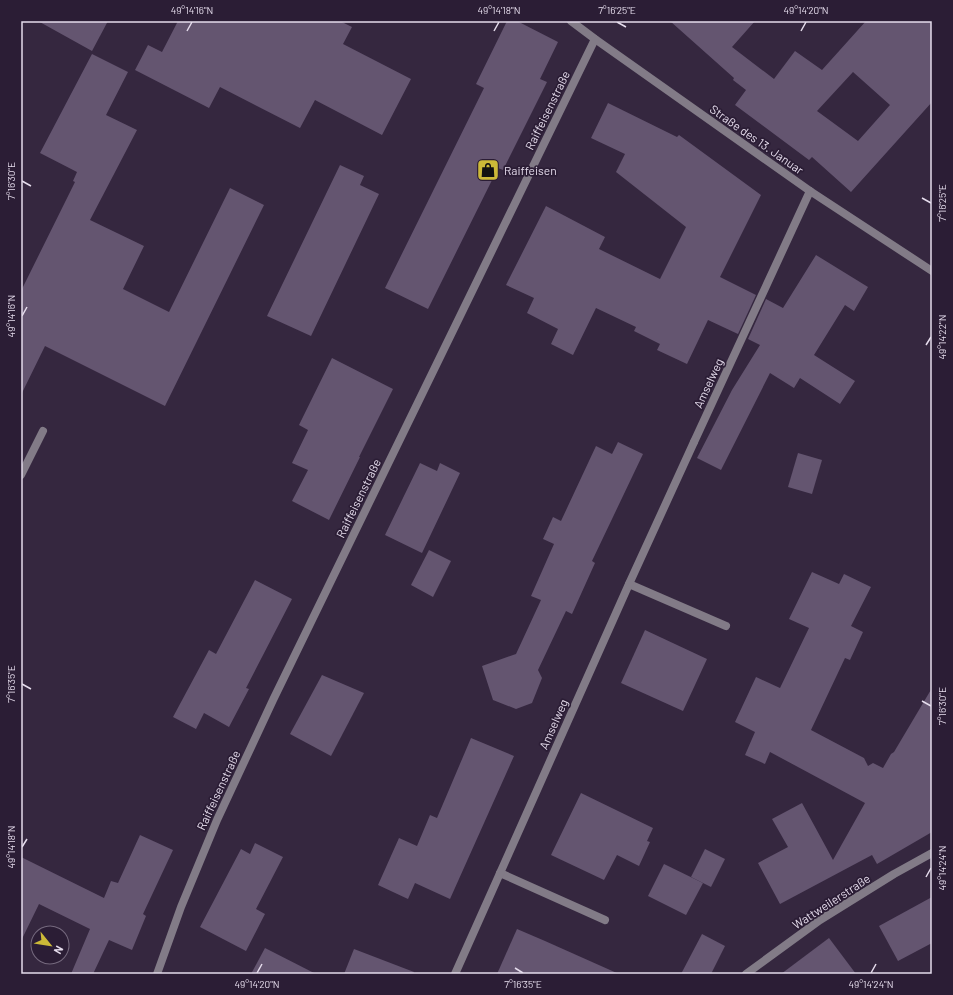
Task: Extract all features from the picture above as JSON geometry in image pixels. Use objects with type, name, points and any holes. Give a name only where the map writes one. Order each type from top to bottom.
[{"type":"street","name":"Straße des 13. Januar","points":[[571,21],[810,191],[932,271]]},
{"type":"street","name":"Raiffeisenstraße","points":[[157,974],[181,907],[217,820],[273,700],[595,39]]},
{"type":"street","name":"Amselweg","points":[[455,974],[628,584],[810,191]]},
{"type":"street","points":[[21,475],[43,431]]},
{"type":"street","points":[[628,584],[726,626]]},
{"type":"street","name":"Wattweilerstraße","points":[[746,974],[820,920],[894,874],[932,853]]},
{"type":"street","points":[[500,873],[605,920]]},
{"type":"building","points":[[38,21],[108,21],[92,51]]},
{"type":"building","points":[[178,21],[340,21],[352,27],[343,44],[411,79],[382,135],[315,100],[300,128],[220,87],[209,108],[135,70],[148,45],[162,52]]},
{"type":"building","points":[[507,21],[517,21],[558,42],[540,79],[547,82],[503,170],[498,168],[428,309],[385,288],[484,88],[476,84]]},
{"type":"building","points":[[670,21],[755,21],[732,47],[774,79],[795,51],[822,70],[866,21],[932,21],[932,102],[851,192],[812,157],[809,160],[735,105],[746,90],[733,80],[734,78]],"holes":[[[853,72],[890,105],[858,141],[817,111]]]},
{"type":"building","points":[[92,54],[128,72],[106,115],[137,130],[90,220],[144,246],[123,289],[169,312],[230,188],[264,205],[165,406],[45,346],[21,395],[21,291],[75,182],[73,181],[77,172],[40,153]]},
{"type":"building","points":[[608,103],[677,137],[679,135],[761,195],[720,277],[756,295],[738,334],[708,320],[687,364],[657,350],[660,344],[634,331],[636,327],[596,308],[573,355],[551,344],[558,329],[527,313],[534,298],[506,285],[546,206],[605,237],[599,249],[660,279],[686,227],[616,172],[625,154],[591,138]]},
{"type":"building","points":[[340,165],[364,176],[360,185],[379,194],[311,336],[267,316]]},
{"type":"building","points":[[816,255],[868,287],[854,311],[845,305],[814,355],[855,381],[840,404],[800,378],[794,388],[770,373],[721,470],[697,458],[732,390],[760,345],[748,339],[766,299],[783,308]]},
{"type":"building","points":[[332,358],[393,389],[329,520],[292,501],[308,470],[292,463],[308,430],[299,425]]},
{"type":"building","points":[[618,442],[643,454],[592,561],[595,563],[572,614],[566,611],[538,670],[542,678],[532,703],[516,709],[493,700],[482,666],[516,654],[541,600],[531,596],[554,544],[543,539],[553,517],[561,521],[596,446],[612,454]]},
{"type":"building","points":[[798,453],[822,460],[812,494],[788,487]]},
{"type":"building","points":[[420,463],[437,471],[440,463],[460,473],[422,553],[385,535]]},
{"type":"building","points":[[429,550],[451,561],[433,597],[411,585]]},
{"type":"building","points":[[812,572],[839,584],[844,574],[871,587],[851,626],[863,632],[850,660],[845,658],[811,730],[864,758],[868,766],[873,763],[883,768],[932,688],[932,832],[877,864],[872,855],[780,904],[758,863],[788,847],[772,819],[802,803],[833,860],[865,803],[770,752],[765,764],[745,755],[755,732],[735,722],[756,677],[780,688],[809,628],[789,619]]},
{"type":"building","points":[[255,580],[292,599],[246,688],[249,689],[229,727],[204,713],[196,729],[173,717],[209,650],[216,654]]},
{"type":"building","points":[[645,630],[707,659],[683,711],[621,683]]},
{"type":"building","points":[[322,675],[364,693],[331,756],[290,734]]},
{"type":"building","points":[[471,738],[514,756],[450,899],[415,883],[408,899],[378,885],[399,838],[417,846],[430,815],[437,818]]},
{"type":"building","points":[[581,793],[653,828],[647,841],[650,842],[639,866],[617,855],[604,880],[551,855]]},
{"type":"building","points":[[140,835],[173,850],[143,914],[146,916],[132,950],[109,940],[93,974],[71,974],[90,929],[39,904],[21,941],[21,857],[104,898],[111,881],[118,883]]},
{"type":"building","points":[[255,843],[283,857],[256,909],[265,914],[246,951],[200,927],[241,849],[250,854]]},
{"type":"building","points":[[705,849],[725,859],[711,887],[691,877]]},
{"type":"building","points":[[664,864],[703,883],[686,915],[648,896]]},
{"type":"building","points":[[932,897],[932,943],[898,961],[879,926]]},
{"type":"building","points":[[517,929],[545,941],[619,974],[497,974]]},
{"type":"building","points":[[702,934],[725,946],[711,974],[681,974]]},
{"type":"building","points":[[829,938],[856,974],[781,974]]},
{"type":"building","points":[[265,948],[316,974],[251,974]]},
{"type":"building","points":[[354,949],[414,972],[413,974],[344,974]]},
{"type":"place","name":"Raiffeisen","points":[[488,170]]}]
